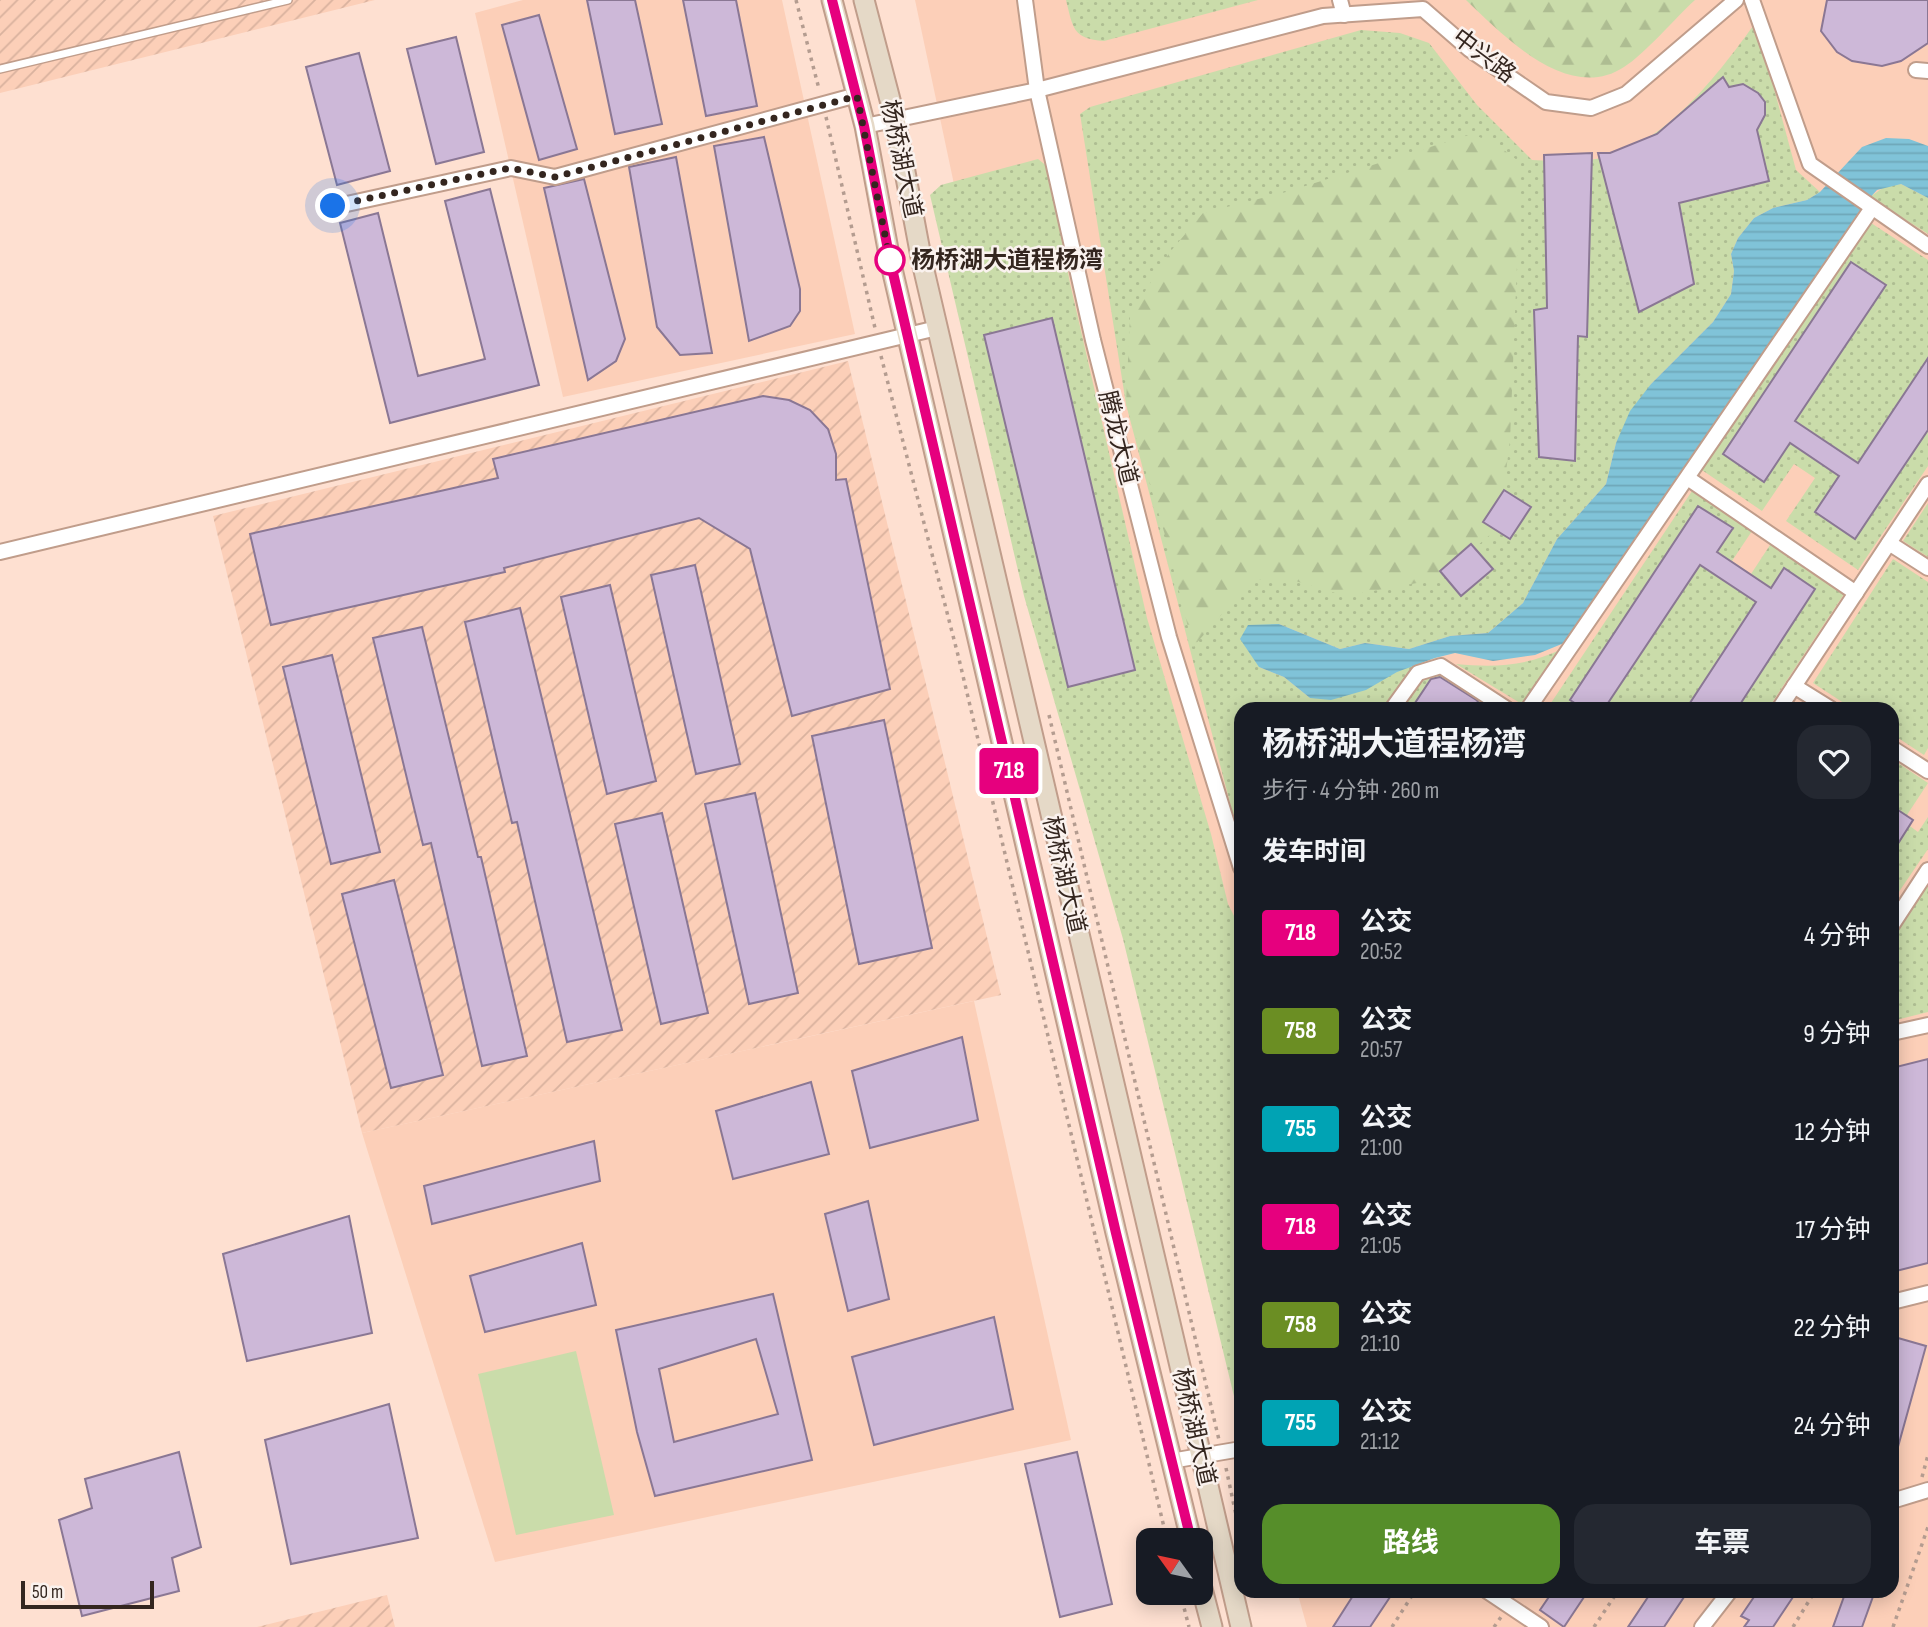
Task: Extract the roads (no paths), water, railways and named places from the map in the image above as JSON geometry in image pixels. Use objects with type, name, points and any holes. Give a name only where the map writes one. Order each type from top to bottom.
[{"type":"main road","name":"杨桥湖大道","points":[[832,0],[864,126],[908,336],[1188,1528]]},
{"type":"main road","name":"杨桥湖大道","points":[[864,0],[895,119],[937,328],[1234,1597]]},
{"type":"main road","name":"杨桥湖大道","points":[[1234,1598],[1241,1627]]},
{"type":"main road","points":[[1206,1605],[1212,1627]]},
{"type":"street","name":"腾龙大道","points":[[1025,0],[1037,90],[1093,340],[1169,637],[1234,846]]},
{"type":"street","points":[[1340,0],[1344,15]]},
{"type":"street","name":"中兴路","points":[[864,126],[1037,90],[1324,16],[1423,9],[1469,48],[1546,102],[1591,108],[1626,94],[1736,0]]},
{"type":"street","points":[[1752,0],[1807,159],[1928,246]]},
{"type":"street","points":[[333,206],[510,168],[555,177],[857,96]]},
{"type":"street","points":[[1533,702],[1689,479],[1869,206]]},
{"type":"street","points":[[0,552],[937,328]]},
{"type":"street","points":[[1689,479],[1856,593]]},
{"type":"street","points":[[1784,702],[1928,484]]},
{"type":"street","points":[[1889,543],[1928,568]]},
{"type":"street","points":[[1397,702],[1418,673],[1441,666],[1496,702]]},
{"type":"street","points":[[1794,686],[1820,702]]},
{"type":"street","points":[[1899,752],[1928,771]]},
{"type":"street","points":[[1899,914],[1928,870]]},
{"type":"street","points":[[1899,1031],[1928,1025]]},
{"type":"street","points":[[1899,1300],[1928,1293]]},
{"type":"street","points":[[1171,1461],[1234,1450]]},
{"type":"street","points":[[1899,1499],[1928,1490]]},
{"type":"street","points":[[1498,1598],[1541,1627]]},
{"type":"street","points":[[1702,1627],[1725,1598]]},
{"type":"lane","points":[[0,69],[288,0]]},
{"type":"water","points":[[1886,138],[1909,139],[1928,146],[1928,198],[1901,184],[1877,190],[1867,201],[1569,641],[1535,655],[1493,661],[1455,653],[1397,672],[1366,690],[1331,700],[1310,698],[1284,677],[1259,667],[1240,639],[1248,625],[1279,624],[1340,649],[1365,643],[1409,649],[1450,636],[1488,633],[1523,603],[1557,539],[1606,484],[1616,443],[1630,411],[1651,384],[1713,322],[1731,294],[1734,271],[1731,254],[1738,238],[1754,218],[1773,208],[1807,200],[1820,192],[1862,147]]},
{"type":"place","name":"杨桥湖大道程杨湾","points":[[890,260]]}]
